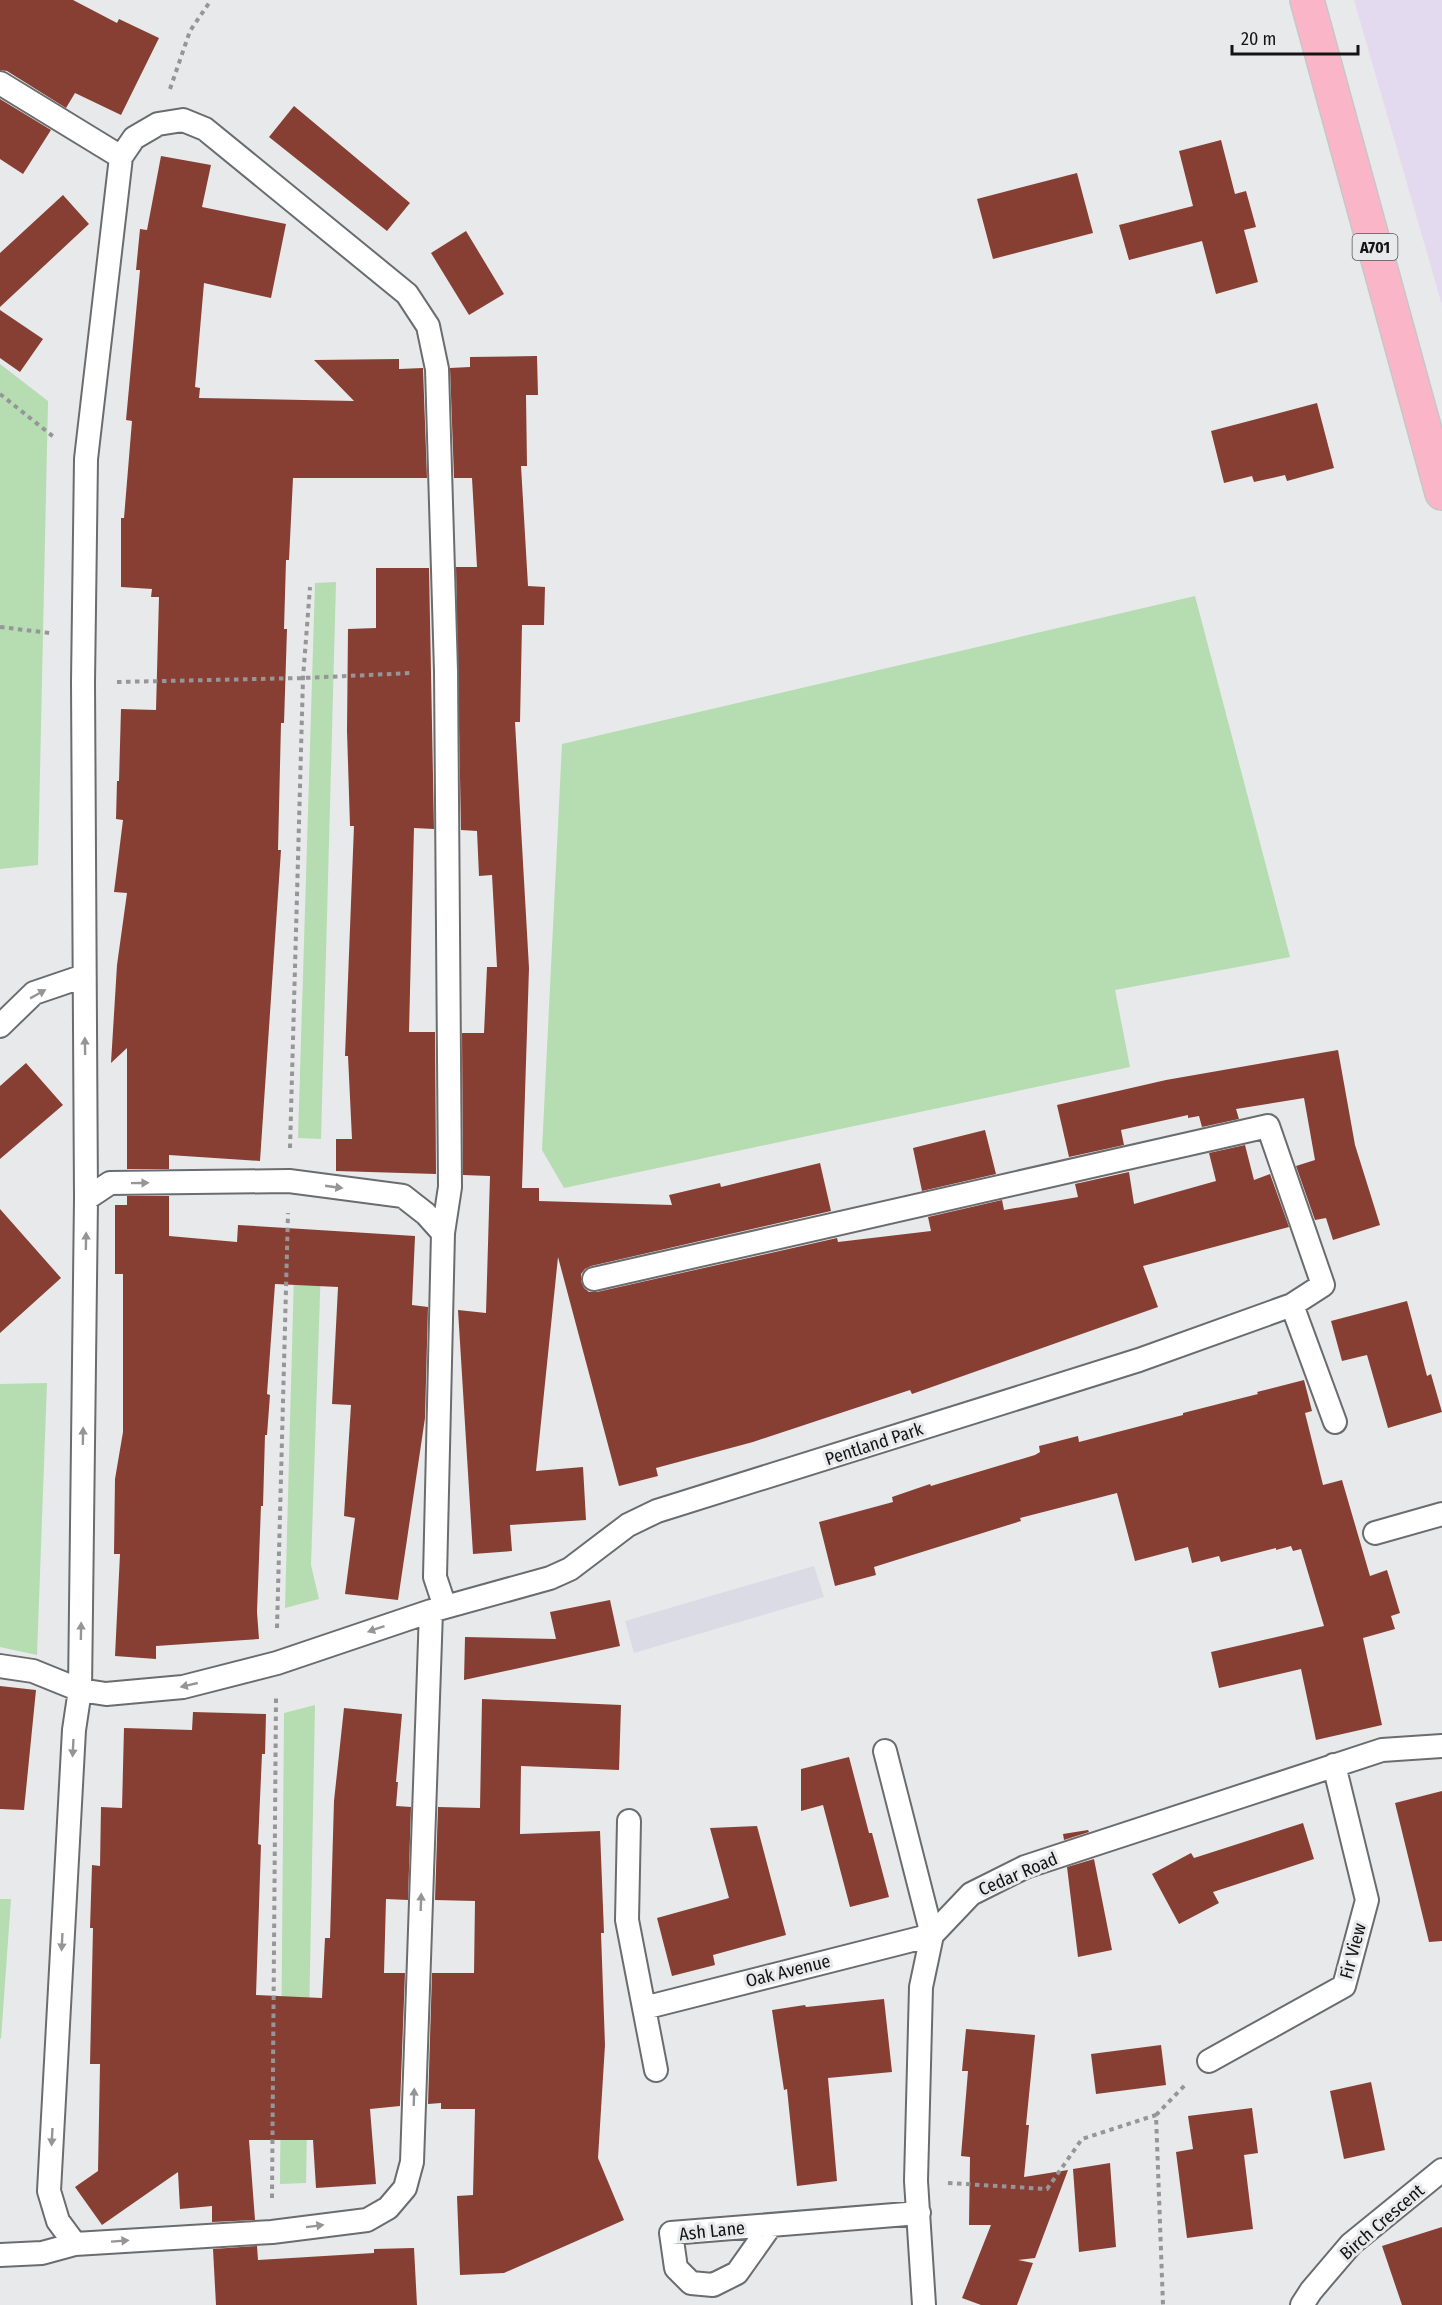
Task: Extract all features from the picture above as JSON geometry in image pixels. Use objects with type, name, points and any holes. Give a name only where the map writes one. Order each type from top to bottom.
[{"type":"main road","name":"A701","points":[[1307,0],[1442,493]]},
{"type":"lane","points":[[0,83],[121,158]]},
{"type":"lane","points":[[0,2255],[42,2253],[75,2244],[272,2232],[367,2220],[388,2208],[405,2188],[412,2162],[438,1609],[435,1577],[443,1233],[450,1186],[446,671],[438,369],[428,326],[407,294],[205,129],[183,120],[158,124],[134,138],[121,158],[86,459],[83,682],[86,1199],[80,1690],[74,1730],[49,2191],[58,2221],[75,2244]]},
{"type":"lane","points":[[0,1026],[34,993],[84,976]]},
{"type":"lane","name":"Pentland Park","points":[[0,1666],[33,1671],[80,1690],[106,1694],[183,1687],[276,1663],[438,1609],[550,1578],[570,1569],[628,1525],[657,1511],[1128,1364],[1292,1305],[1323,1285],[1268,1126],[594,1279]]},
{"type":"lane","points":[[86,1199],[110,1183],[289,1181],[403,1196],[426,1214],[443,1233]]},
{"type":"lane","points":[[1292,1305],[1335,1422]]},
{"type":"lane","points":[[1375,1533],[1442,1514]]},
{"type":"lane","name":"Cedar Road","points":[[932,1935],[971,1894],[1025,1867],[1382,1750],[1442,1746]]},
{"type":"lane","points":[[885,1751],[932,1935],[921,1987],[916,2181],[924,2305]]},
{"type":"lane","name":"Fir View","points":[[1209,2061],[1344,1986],[1367,1900],[1334,1765]]},
{"type":"lane","points":[[629,1821],[627,1920],[656,2070]]},
{"type":"lane","name":"Oak Avenue","points":[[644,2008],[932,1935]]},
{"type":"lane","name":"Birch Crescent","points":[[1302,2305],[1351,2244],[1442,2170]]},
{"type":"lane","name":"Ash Lane","points":[[771,2225],[919,2213]]},
{"type":"path","points":[[158,124],[190,31],[211,0]]},
{"type":"path","points":[[0,394],[54,438]]},
{"type":"path","points":[[272,2232],[276,1663],[303,678],[310,588]]},
{"type":"path","points":[[0,627],[55,634]]},
{"type":"path","points":[[83,682],[303,678],[446,671]]},
{"type":"path","points":[[916,2181],[1047,2189],[1082,2139],[1156,2115],[1209,2061]]},
{"type":"path","points":[[1156,2115],[1163,2305]]},
{"type":"shaded area","points":[[1354,0],[1442,0],[1442,305]]},
{"type":"shaded area","points":[[814,1566],[824,1597],[634,1653],[625,1621]]},
{"type":"green space","points":[[0,364],[48,401],[38,865],[0,869]]},
{"type":"green space","points":[[336,582],[321,1139],[298,1138],[315,583]]},
{"type":"green space","points":[[1195,596],[1290,957],[1115,990],[1130,1067],[564,1188],[542,1150],[562,744]]},
{"type":"green space","points":[[322,1235],[311,1565],[319,1599],[285,1608],[295,1236]]},
{"type":"green space","points":[[47,1383],[37,1655],[0,1647],[0,1384]]},
{"type":"green space","points":[[315,1705],[306,2183],[280,2184],[284,1713]]},
{"type":"green space","points":[[0,1899],[11,1899],[1,2039],[0,2038]]},
{"type":"building","points":[[0,0],[73,0],[117,23],[119,19],[159,38],[121,115],[75,93],[66,108],[7,71],[0,70]]},
{"type":"building","points":[[0,99],[51,130],[23,174],[0,159]]},
{"type":"building","points":[[294,106],[410,203],[387,231],[269,137]]},
{"type":"building","points":[[1221,140],[1235,194],[1246,191],[1256,227],[1244,230],[1258,282],[1216,294],[1202,241],[1129,260],[1119,225],[1193,206],[1179,151]]},
{"type":"building","points":[[161,156],[211,165],[202,207],[286,224],[271,298],[204,283],[195,387],[200,388],[199,398],[354,401],[314,360],[399,359],[399,369],[423,368],[427,478],[293,478],[289,560],[286,560],[284,629],[287,629],[284,723],[281,723],[278,850],[281,850],[260,1161],[169,1155],[169,1169],[127,1169],[127,1048],[111,1063],[117,965],[127,893],[114,892],[123,820],[116,819],[121,709],[156,710],[159,597],[151,597],[152,589],[121,587],[121,518],[124,518],[132,421],[126,420],[140,270],[136,270],[140,229],[147,230]]},
{"type":"building","points":[[1077,173],[1093,233],[993,259],[977,199]]},
{"type":"building","points":[[63,195],[89,224],[0,307],[0,253]]},
{"type":"building","points":[[466,231],[504,294],[469,315],[431,253]]},
{"type":"building","points":[[0,310],[43,339],[20,372],[0,358]]},
{"type":"building","points":[[537,356],[538,395],[526,395],[527,466],[521,466],[528,586],[545,587],[544,625],[522,625],[520,722],[515,722],[529,968],[522,1188],[539,1188],[539,1201],[672,1205],[669,1195],[720,1183],[721,1187],[820,1163],[831,1211],[591,1266],[581,1274],[584,1288],[589,1292],[597,1292],[837,1238],[838,1242],[931,1231],[928,1217],[1002,1200],[1004,1210],[1078,1197],[1075,1184],[1129,1172],[1134,1204],[1216,1181],[1209,1153],[1245,1145],[1254,1180],[1270,1174],[1289,1227],[1143,1266],[1158,1307],[912,1394],[910,1390],[753,1442],[656,1468],[658,1476],[619,1486],[558,1257],[536,1471],[583,1467],[586,1520],[510,1525],[512,1551],[473,1554],[458,1310],[486,1313],[490,1176],[463,1175],[462,1033],[484,1033],[487,967],[497,967],[492,875],[479,876],[477,831],[461,830],[456,567],[477,567],[472,478],[454,478],[450,368],[470,367],[470,357]]},
{"type":"building","points":[[1317,403],[1334,468],[1287,481],[1285,475],[1254,482],[1252,476],[1224,483],[1211,431]]},
{"type":"building","points":[[376,568],[429,568],[434,829],[414,828],[409,1032],[435,1032],[436,1174],[336,1171],[336,1139],[352,1139],[348,1056],[345,1056],[354,826],[350,826],[347,731],[348,629],[376,628]]},
{"type":"building","points":[[1338,1050],[1355,1145],[1380,1225],[1333,1240],[1326,1218],[1315,1220],[1296,1166],[1315,1160],[1304,1098],[1236,1109],[1239,1119],[1202,1127],[1199,1116],[1188,1118],[1188,1115],[1121,1130],[1124,1145],[1069,1157],[1057,1105],[1166,1080]]},
{"type":"building","points":[[26,1063],[63,1105],[0,1159],[0,1086]]},
{"type":"building","points":[[985,1130],[996,1174],[922,1191],[913,1148]]},
{"type":"building","points":[[127,1196],[169,1196],[169,1236],[237,1242],[238,1225],[415,1236],[412,1305],[428,1307],[425,1418],[398,1600],[345,1594],[355,1518],[344,1516],[351,1405],[332,1404],[338,1287],[275,1284],[267,1394],[270,1395],[267,1435],[265,1435],[263,1506],[261,1506],[257,1612],[259,1639],[156,1646],[156,1659],[115,1656],[120,1554],[114,1554],[115,1479],[123,1432],[123,1274],[115,1274],[115,1205],[127,1205]]},
{"type":"building","points":[[0,1209],[61,1278],[0,1333]]},
{"type":"building","points":[[1407,1301],[1427,1376],[1431,1374],[1442,1412],[1388,1428],[1367,1355],[1342,1361],[1331,1321]]},
{"type":"building","points":[[1304,1380],[1312,1411],[1305,1413],[1323,1485],[1342,1480],[1370,1576],[1387,1570],[1400,1613],[1391,1616],[1395,1629],[1363,1638],[1382,1725],[1316,1740],[1301,1669],[1219,1688],[1211,1652],[1324,1626],[1301,1549],[1293,1551],[1291,1546],[1221,1562],[1219,1556],[1192,1563],[1188,1547],[1135,1561],[1117,1493],[1020,1518],[1021,1521],[874,1567],[876,1575],[835,1586],[819,1522],[893,1502],[892,1497],[930,1484],[931,1486],[1035,1455],[1040,1452],[1039,1446],[1078,1436],[1079,1442]]},
{"type":"building","points":[[610,1600],[620,1646],[464,1680],[465,1637],[556,1639],[550,1612]]},
{"type":"building","points":[[0,1686],[36,1690],[24,1810],[0,1809]]},
{"type":"building","points":[[482,1699],[621,1705],[619,1770],[521,1766],[520,1834],[600,1831],[605,2045],[598,2158],[624,2220],[504,2273],[460,2275],[457,2196],[473,2195],[475,2109],[441,2109],[441,2103],[428,2104],[432,1973],[474,1973],[475,1901],[435,1900],[438,1807],[480,1808]]},
{"type":"building","points":[[344,1708],[402,1714],[396,1806],[411,1807],[408,1900],[386,1899],[384,1973],[405,1973],[400,2106],[370,2109],[376,2184],[316,2188],[313,2140],[249,2140],[255,2220],[212,2222],[212,2206],[180,2209],[178,2172],[102,2225],[75,2187],[98,2171],[100,2064],[90,2064],[92,1865],[100,1866],[101,1807],[122,1808],[124,1728],[192,1730],[193,1712],[266,1714],[258,1844],[261,1845],[256,1995],[322,1998],[325,1938],[330,1938],[334,1801]]},
{"type":"building","points":[[849,1757],[889,1897],[850,1907],[823,1805],[801,1811],[801,1769]]},
{"type":"building","points":[[1442,1791],[1442,1941],[1429,1942],[1395,1803]]},
{"type":"building","points":[[1303,1823],[1314,1859],[1213,1892],[1219,1903],[1179,1924],[1152,1874],[1191,1853],[1194,1858]]},
{"type":"building","points":[[757,1826],[786,1935],[713,1955],[715,1965],[672,1976],[657,1918],[729,1898],[710,1828]]},
{"type":"building","points":[[1088,1830],[1089,1832],[1064,1840],[1063,1834]]},
{"type":"building","points":[[1094,1859],[1112,1950],[1078,1957],[1067,1867]]},
{"type":"building","points":[[884,1999],[892,2072],[828,2078],[837,2181],[797,2186],[787,2089],[784,2090],[772,2010]]},
{"type":"building","points":[[966,2029],[1035,2035],[1026,2125],[1029,2125],[1024,2177],[1068,2170],[1035,2258],[1018,2260],[1033,2263],[1017,2305],[981,2305],[962,2298],[991,2225],[969,2225],[970,2157],[961,2156],[968,2071],[962,2071]]},
{"type":"building","points":[[1161,2045],[1166,2085],[1096,2094],[1091,2054]]},
{"type":"building","points":[[1371,2082],[1385,2150],[1344,2159],[1330,2091]]},
{"type":"building","points":[[1252,2108],[1258,2153],[1244,2155],[1253,2229],[1187,2238],[1176,2152],[1193,2149],[1188,2116]]},
{"type":"building","points":[[1110,2163],[1116,2247],[1079,2252],[1073,2169]]},
{"type":"building","points":[[1442,2227],[1442,2305],[1402,2305],[1382,2246]]},
{"type":"building","points":[[257,2246],[258,2260],[374,2253],[374,2249],[414,2248],[417,2305],[216,2305],[213,2249]]}]
